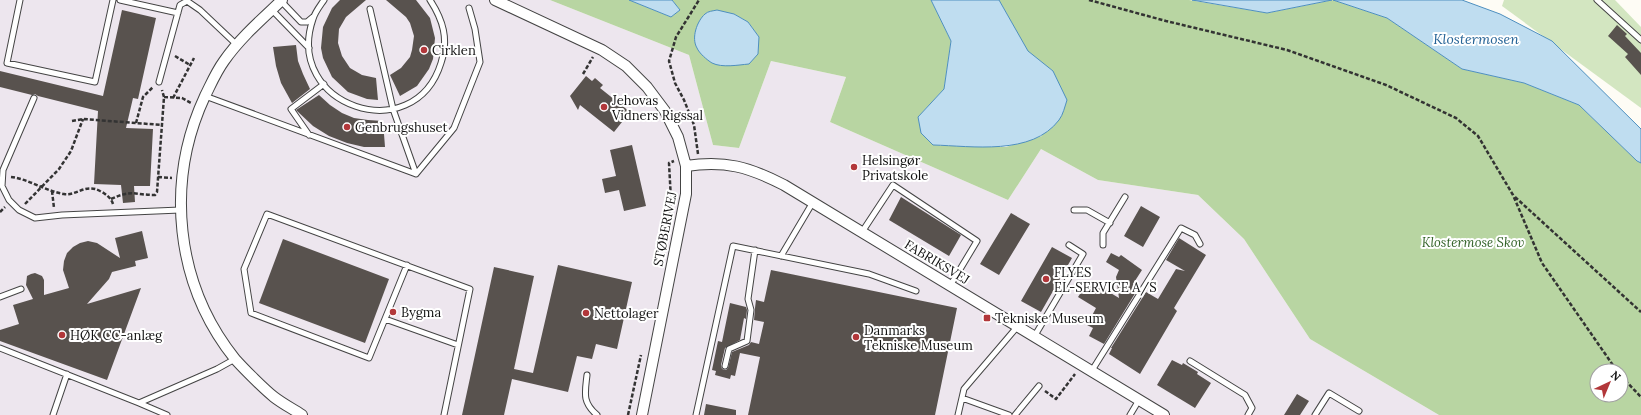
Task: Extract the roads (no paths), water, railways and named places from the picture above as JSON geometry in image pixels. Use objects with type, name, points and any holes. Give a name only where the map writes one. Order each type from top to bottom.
[{"type":"street","name":"STØBERIVEJ","points":[[495,0],[597,48],[626,66],[647,87],[665,111],[678,137],[685,161],[686,194],[642,415]]},
{"type":"street","points":[[282,1],[237,45],[224,61],[205,96],[195,117],[184,157],[180,210],[183,242],[194,284],[211,323],[236,359],[273,396],[302,415]]},
{"type":"street","name":"FABRIKSVEJ","points":[[685,161],[700,164],[723,164],[744,167],[763,174],[813,202],[1164,415]]},
{"type":"lane","points":[[20,0],[7,63],[95,82],[113,0]]},
{"type":"lane","points":[[120,0],[178,13]]},
{"type":"lane","points":[[159,82],[180,5],[187,0],[200,10],[237,45]]},
{"type":"lane","points":[[324,0],[314,17],[310,32],[309,48],[312,64],[320,79],[330,92],[344,102],[359,108],[376,111],[393,109],[412,102],[427,89],[438,73],[444,54],[445,34],[439,14],[430,0]]},
{"type":"lane","points":[[1597,0],[1641,40]]},
{"type":"lane","points":[[282,1],[301,22],[306,22],[314,17]]},
{"type":"lane","points":[[416,174],[454,128],[480,62],[475,29],[469,8]]},
{"type":"lane","points":[[370,9],[393,109],[416,174]]},
{"type":"lane","points":[[272,10],[309,48]]},
{"type":"lane","points":[[309,135],[290,109],[324,84]]},
{"type":"lane","points":[[205,96],[416,174]]},
{"type":"lane","points":[[34,98],[2,170],[2,186],[9,200],[20,210],[34,218],[180,210]]},
{"type":"lane","points":[[862,232],[893,185],[977,241],[950,286]]},
{"type":"lane","points":[[1103,245],[1103,233],[1124,198]]},
{"type":"lane","points":[[781,256],[813,202]]},
{"type":"lane","points":[[1074,210],[1087,210],[1110,223]]},
{"type":"lane","points":[[407,265],[370,358],[251,314],[244,269],[267,214],[407,265],[470,289],[444,415]]},
{"type":"lane","points":[[1092,372],[1181,228],[1195,235],[1200,244]]},
{"type":"lane","points":[[1034,337],[1083,254],[1069,245]]},
{"type":"lane","points":[[696,415],[733,246],[869,274],[916,291]]},
{"type":"lane","points":[[725,366],[729,349],[747,341],[751,310],[748,299],[755,250]]},
{"type":"lane","points":[[0,297],[21,289]]},
{"type":"lane","points":[[385,319],[458,345]]},
{"type":"lane","points":[[958,415],[964,389],[1017,327]]},
{"type":"lane","points":[[0,348],[167,415]]},
{"type":"lane","points":[[139,403],[217,369],[236,359]]},
{"type":"lane","points":[[1190,361],[1246,395],[1252,408],[1248,415]]},
{"type":"lane","points":[[53,415],[67,374]]},
{"type":"lane","points":[[587,375],[584,395],[592,410],[597,415]]},
{"type":"lane","points":[[1015,415],[1039,386]]},
{"type":"lane","points":[[1315,415],[1329,393],[1359,411]]},
{"type":"lane","points":[[962,398],[1009,415]]},
{"type":"lane","points":[[1130,415],[1139,400]]},
{"type":"lane","points":[[991,415],[992,409]]},
{"type":"water","points":[[629,0],[672,0],[680,10],[671,17]]},
{"type":"water","points":[[931,0],[999,0],[1028,51],[1053,71],[1067,100],[1059,120],[1047,131],[1033,139],[1018,144],[983,147],[933,145],[921,133],[918,117],[944,89],[951,41]]},
{"type":"water","points":[[1192,0],[1332,0],[1267,13]]},
{"type":"water","name":"Klostermosen","points":[[1333,0],[1462,0],[1500,14],[1552,41],[1641,129],[1641,163],[1637,161],[1579,105],[1524,83],[1462,69],[1387,18]]},
{"type":"water","points":[[717,10],[734,14],[748,22],[759,37],[758,54],[749,64],[730,66],[716,65],[708,60],[698,50],[695,44],[697,25],[706,13]]},
{"type":"place","name":"Cirklen","points":[[424,50]]},
{"type":"place","name":"Jehovas Vidners Rigssal","points":[[604,107]]},
{"type":"place","name":"Genbrugshuset","points":[[347,127]]},
{"type":"place","name":"Helsingør Privatskole","points":[[854,167]]},
{"type":"place","name":"FLYES EL-SERVICE A/S","points":[[1046,279]]},
{"type":"place","name":"Bygma","points":[[393,312]]},
{"type":"place","name":"Nettolager","points":[[586,313]]},
{"type":"place","name":"Tekniske Museum","points":[[987,318]]},
{"type":"place","name":"HØK CC-anlæg","points":[[62,335]]},
{"type":"place","name":"Danmarks Tekniske Museum","points":[[856,337]]},
{"type":"park label","name":"Klostermose Skov","points":[[1473,242]]}]
